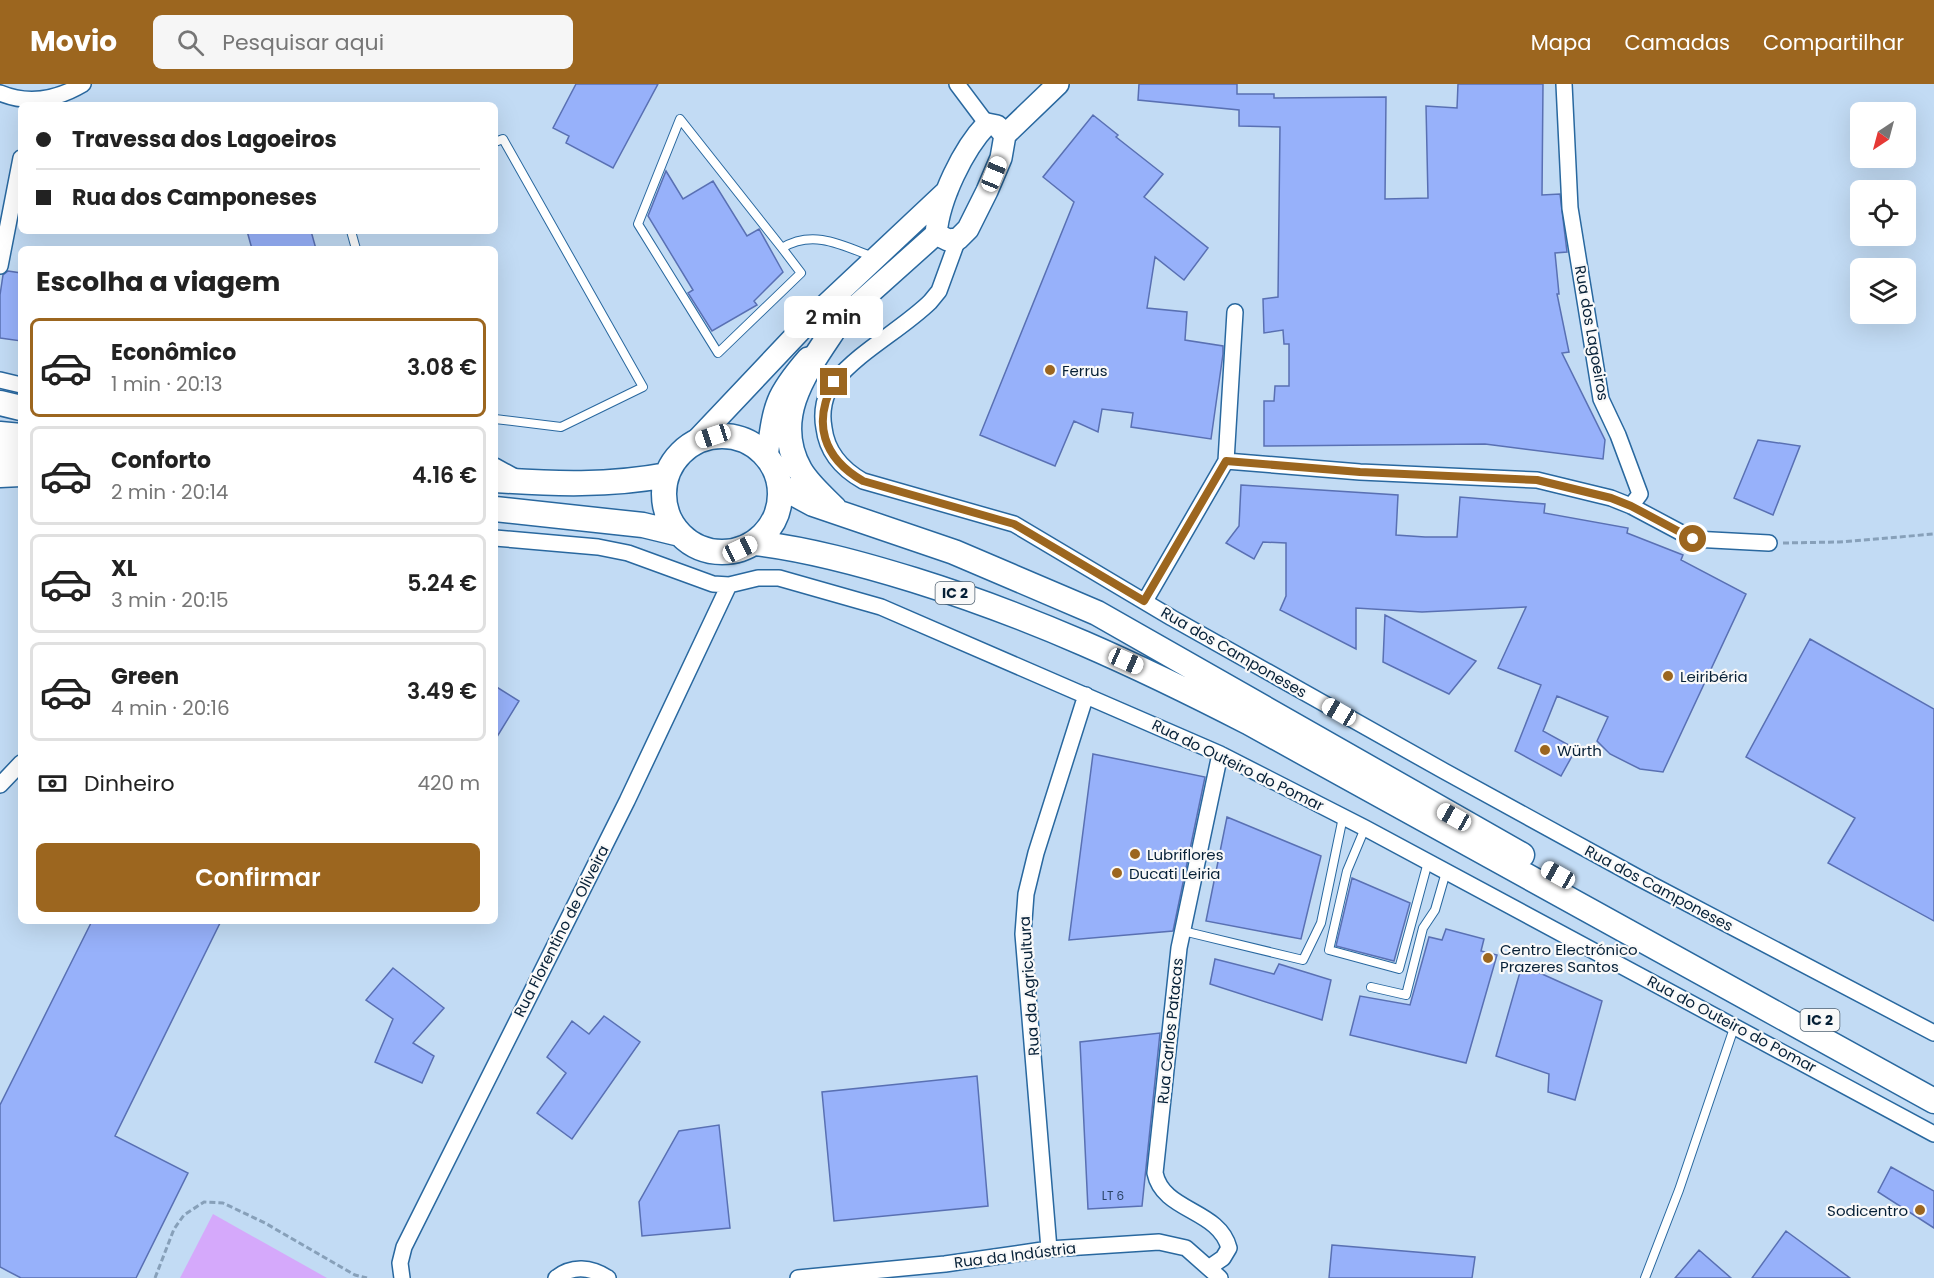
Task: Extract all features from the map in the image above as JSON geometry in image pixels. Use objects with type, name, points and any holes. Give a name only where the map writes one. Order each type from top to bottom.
[{"type":"highway","points":[[840,320],[790,404],[788,424],[793,454],[800,471],[842,516]]},
{"type":"highway","points":[[0,403],[18,407]]},
{"type":"highway","points":[[0,434],[18,436]]},
{"type":"highway","points":[[680,534],[665,506],[664,491],[667,475],[678,457],[694,443],[713,436],[733,437],[752,444],[767,457],[780,486],[780,503],[775,518],[767,532],[755,543]]},
{"type":"highway","points":[[0,452],[18,454]]},
{"type":"highway","points":[[0,475],[18,474]]},
{"type":"highway","points":[[498,480],[612,484],[667,475]]},
{"type":"highway","name":"IC 2","points":[[780,486],[813,504],[842,516],[954,552],[1096,613],[1153,643],[1252,703],[1444,811],[1934,1082]]},
{"type":"highway","name":"IC 2","points":[[498,509],[643,525],[680,534],[692,544],[707,550],[732,551],[755,543],[780,546],[874,567],[983,601],[1025,617],[1147,670],[1248,722],[1934,1101]]},
{"type":"main road","points":[[767,457],[773,408],[780,393],[840,320],[936,234],[937,222],[947,191],[978,134],[996,129],[1058,84]]},
{"type":"main road","points":[[936,234],[948,240],[958,239],[968,229],[1001,158],[996,129]]},
{"type":"main road","points":[[694,443],[815,315],[947,191]]},
{"type":"street","points":[[0,93],[32,102],[67,93],[82,84]]},
{"type":"street","points":[[957,84],[996,129]]},
{"type":"street","name":"Rua dos Lagoeiros","points":[[1564,84],[1570,208],[1601,399],[1618,435],[1640,494],[1631,506]]},
{"type":"street","points":[[0,266],[18,173]]},
{"type":"street","name":"Rua dos Camponeses","points":[[958,239],[939,291],[930,302],[834,382],[825,398],[822,416],[825,440],[845,471],[863,481],[1014,524],[1144,601],[1433,765],[1640,878],[1934,1033]]},
{"type":"street","points":[[1144,601],[1226,461],[1234,312]]},
{"type":"street","points":[[0,380],[18,385]]},
{"type":"street","points":[[1226,461],[1360,472],[1537,480],[1611,498],[1693,539],[1769,543]]},
{"type":"street","points":[[498,468],[525,482]]},
{"type":"street","name":"Rua do Outeiro do Pomar","points":[[498,538],[598,547],[628,553],[713,584],[729,585],[758,578],[779,578],[871,603],[1220,754],[1343,816],[1934,1134]]},
{"type":"street","name":"Rua Florentino de Oliveira","points":[[402,1278],[400,1263],[404,1247],[627,801],[729,585]]},
{"type":"street","name":"Rua da Agricultura","points":[[1049,1249],[1023,934],[1024,913],[1036,853],[1086,695]]},
{"type":"street","name":"Rua Carlos Patacas","points":[[1215,1273],[1229,1248],[1226,1237],[1198,1213],[1170,1199],[1157,1186],[1155,1173],[1178,959],[1220,754]]},
{"type":"street","points":[[0,785],[18,766]]},
{"type":"street","name":"Rua da Indústria","points":[[798,1278],[945,1264],[1049,1249],[1159,1242],[1186,1248],[1215,1273]]},
{"type":"street","points":[[556,1278],[571,1270],[584,1269],[597,1271],[608,1278]]},
{"type":"lane","points":[[680,118],[753,211],[782,248],[801,273],[718,353],[638,224],[680,118]]},
{"type":"lane","points":[[498,141],[503,139],[643,387],[561,427],[498,419]]},
{"type":"lane","points":[[782,248],[795,240],[810,238],[829,241],[874,258]]},
{"type":"lane","points":[[1183,931],[1303,960],[1321,923],[1343,816]]},
{"type":"lane","points":[[1365,828],[1347,870],[1329,950],[1399,969],[1428,862]]},
{"type":"lane","points":[[1371,987],[1406,995],[1423,927],[1435,910],[1446,872]]},
{"type":"lane","points":[[1645,1278],[1679,1190],[1735,1025]]},
{"type":"path","points":[[1769,543],[1839,542],[1934,534]]},
{"type":"path","points":[[155,1278],[174,1229],[184,1215],[204,1202],[223,1203],[266,1223],[355,1275],[367,1278]]},
{"type":"shaded area","points":[[213,1214],[327,1278],[180,1278]]},
{"type":"building","points":[[576,84],[658,84],[613,168],[566,143],[569,136],[553,128]]},
{"type":"building","points":[[1139,84],[1237,84],[1237,94],[1274,94],[1274,98],[1386,97],[1385,199],[1428,198],[1426,106],[1457,108],[1458,84],[1543,84],[1542,195],[1560,194],[1567,252],[1555,253],[1559,294],[1557,294],[1569,352],[1562,353],[1605,440],[1603,459],[1485,444],[1264,446],[1264,401],[1274,401],[1275,386],[1289,386],[1289,344],[1284,344],[1283,330],[1264,333],[1263,299],[1278,297],[1280,127],[1239,126],[1239,110],[1138,100]]},
{"type":"building","points":[[1093,115],[1118,135],[1116,137],[1163,174],[1144,197],[1208,248],[1184,280],[1155,257],[1147,308],[1187,312],[1185,340],[1223,346],[1223,354],[1211,439],[1131,427],[1133,413],[1102,409],[1098,432],[1074,421],[1055,466],[980,435],[1074,202],[1043,177]]},
{"type":"building","points":[[666,171],[683,199],[713,181],[747,236],[759,229],[783,272],[754,301],[757,305],[712,331],[688,293],[693,290],[648,216]]},
{"type":"building","points":[[248,234],[312,234],[315,246],[251,246]]},
{"type":"building","points":[[8,271],[18,273],[18,341],[0,338],[0,295],[3,275]]},
{"type":"building","points":[[1758,440],[1800,446],[1773,515],[1734,498]]},
{"type":"building","points":[[1241,485],[1398,495],[1396,535],[1425,537],[1457,537],[1460,497],[1545,504],[1544,513],[1628,528],[1627,533],[1683,555],[1681,560],[1746,594],[1663,772],[1640,769],[1610,754],[1597,741],[1608,717],[1557,696],[1543,731],[1576,749],[1561,776],[1515,751],[1541,685],[1498,668],[1526,607],[1422,612],[1356,608],[1356,649],[1280,610],[1286,596],[1286,543],[1263,542],[1254,559],[1226,543],[1239,526]]},
{"type":"building","points":[[1385,615],[1476,661],[1449,694],[1383,662]]},
{"type":"building","points":[[1810,639],[1934,709],[1934,921],[1828,863],[1855,818],[1746,757]]},
{"type":"building","points":[[498,688],[519,701],[498,735]]},
{"type":"building","name":"Lubriflores","points":[[1093,754],[1205,777],[1173,931],[1069,940]]},
{"type":"building","points":[[1227,817],[1321,856],[1301,939],[1206,921]]},
{"type":"building","points":[[1352,878],[1410,903],[1394,961],[1336,946]]},
{"type":"building","points":[[90,924],[220,924],[115,1136],[188,1173],[136,1278],[21,1278],[0,1267],[0,1105]]},
{"type":"building","points":[[1446,929],[1484,939],[1481,951],[1497,955],[1466,1063],[1350,1035],[1360,996],[1410,1005],[1429,937],[1442,940]]},
{"type":"building","points":[[1215,959],[1274,974],[1279,964],[1331,980],[1322,1020],[1210,984]]},
{"type":"building","points":[[1522,965],[1602,1001],[1575,1100],[1548,1092],[1549,1074],[1496,1056]]},
{"type":"building","points":[[393,968],[444,1008],[413,1043],[434,1056],[422,1083],[375,1062],[393,1019],[366,1000]]},
{"type":"building","points":[[604,1016],[640,1042],[572,1139],[537,1113],[566,1073],[547,1057],[572,1021],[589,1034]]},
{"type":"building","points":[[1160,1033],[1142,1206],[1088,1209],[1080,1042]]},
{"type":"building","points":[[977,1076],[988,1206],[834,1221],[822,1092]]},
{"type":"building","points":[[719,1125],[730,1228],[642,1236],[639,1202],[679,1131]]},
{"type":"building","name":"Sodicentro","points":[[1891,1167],[1934,1191],[1934,1228],[1878,1192]]},
{"type":"building","points":[[1786,1231],[1850,1278],[1752,1278]]},
{"type":"building","points":[[1332,1245],[1475,1257],[1472,1278],[1329,1278]]},
{"type":"building","points":[[1699,1250],[1731,1278],[1675,1278]]},
{"type":"place","name":"Ferrus","points":[[1050,370]]},
{"type":"place","name":"Leiribéria","points":[[1668,676]]},
{"type":"place","name":"Würth","points":[[1545,750]]},
{"type":"place","name":"Lubriflores","points":[[1135,854]]},
{"type":"place","name":"Ducati Leiria","points":[[1117,873]]},
{"type":"place","name":"Centro Electrónico Prazeres Santos","points":[[1488,958]]},
{"type":"place","name":"Sodicentro","points":[[1920,1210]]},
{"type":"route","points":[[834,382],[825,398],[822,416],[825,440],[835,459],[845,471],[863,481],[1014,524],[1144,601],[1226,461],[1360,472],[1537,480],[1611,498],[1693,539]]}]
